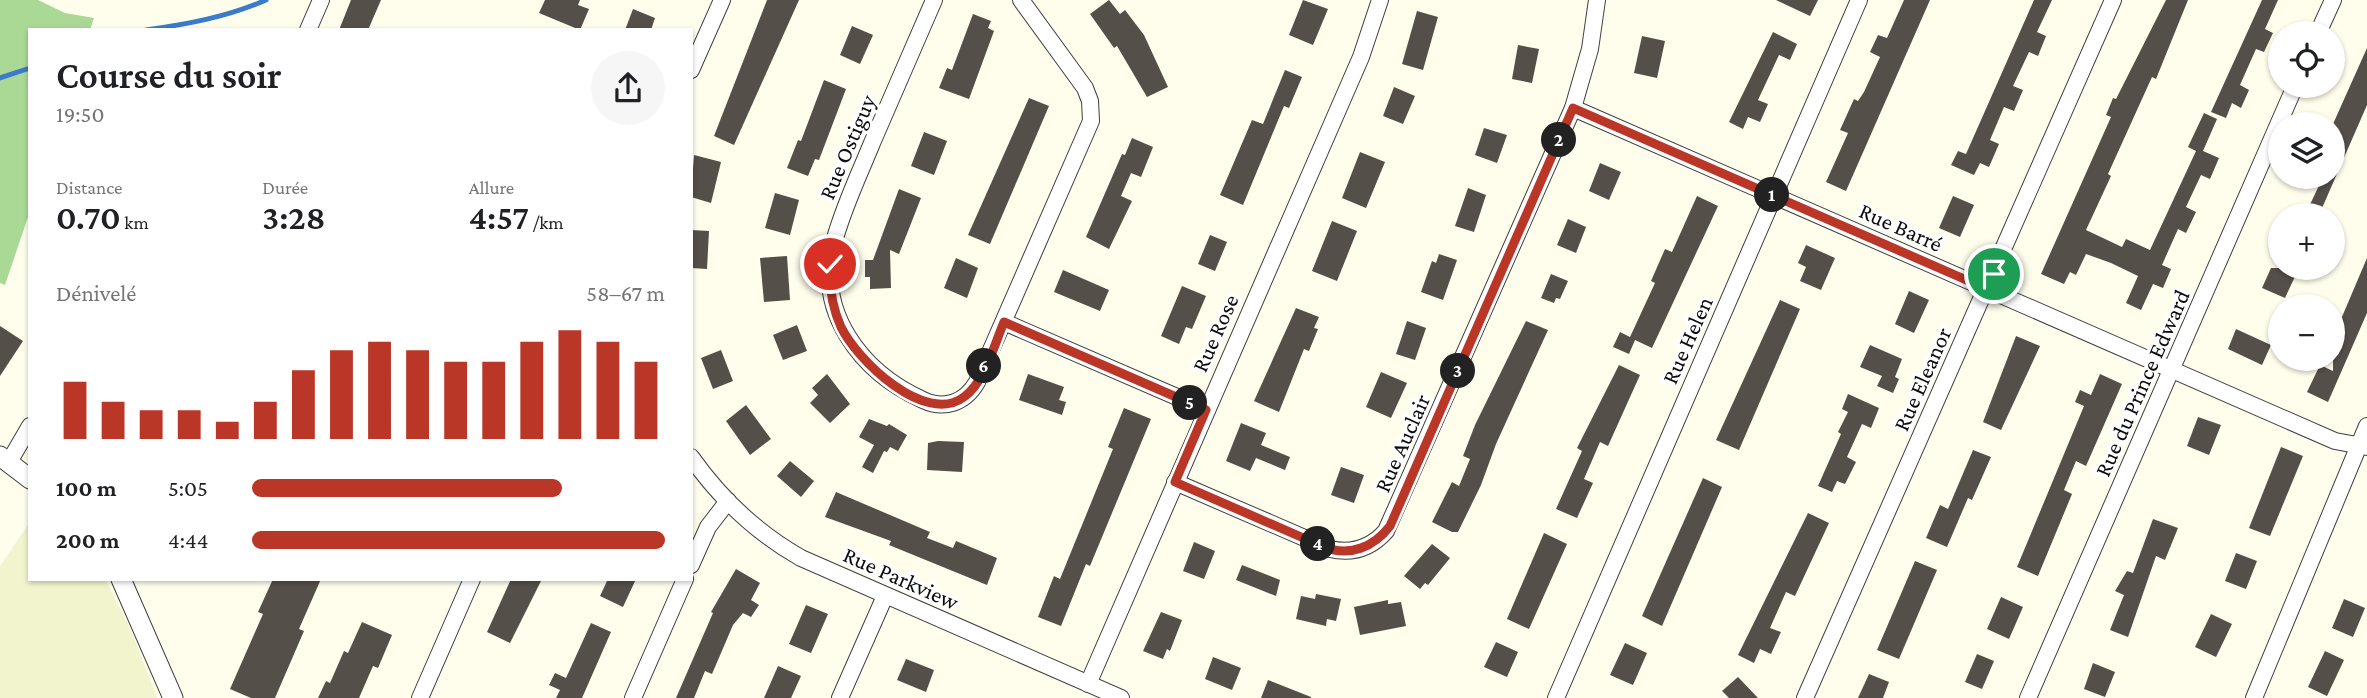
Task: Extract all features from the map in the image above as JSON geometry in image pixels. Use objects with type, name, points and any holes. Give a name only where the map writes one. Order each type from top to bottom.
[{"type":"street","points":[[309,28],[321,0]]},
{"type":"street","points":[[693,65],[721,0]]},
{"type":"street","name":"Rue Ostiguy","points":[[934,0],[842,219],[830,264],[832,296],[842,328],[867,363],[902,389],[937,405],[955,402],[970,392],[1004,322],[1086,135],[1091,115],[1085,88],[1021,0]]},
{"type":"street","name":"Rue Rose","points":[[1088,684],[1361,57],[1380,0]]},
{"type":"street","name":"Rue Auclair","points":[[1175,482],[1330,549],[1357,550],[1381,536],[1396,513],[1573,108],[1590,49],[1597,0]]},
{"type":"street","name":"Rue Helen","points":[[1556,698],[1859,0]]},
{"type":"street","name":"Rue Eleanor","points":[[1805,698],[2113,0]]},
{"type":"street","points":[[2323,21],[2333,0]]},
{"type":"street","name":"Rue du Prince Edward","points":[[2028,698],[2290,98]]},
{"type":"street","name":"Rue Barré","points":[[1573,108],[2335,441],[2363,446]]},
{"type":"street","points":[[1004,322],[1206,410]]},
{"type":"street","points":[[2254,698],[2363,446],[2367,425]]},
{"type":"street","points":[[28,429],[4,459],[28,477]]},
{"type":"street","name":"Rue Parkview","points":[[693,459],[727,501],[792,553],[1121,698]]},
{"type":"street","points":[[693,561],[708,527],[727,501]]},
{"type":"street","points":[[122,581],[173,698]]},
{"type":"street","points":[[420,698],[471,581]]},
{"type":"street","points":[[633,698],[684,581]]},
{"type":"street","points":[[840,698],[885,596]]},
{"type":"green space","points":[[0,0],[38,0],[65,13],[94,18],[91,28],[28,28],[28,217],[5,285],[0,283]]},
{"type":"green space","points":[[28,525],[28,581],[106,581],[130,628],[157,698],[0,698],[0,566]]},
{"type":"building","points":[[351,0],[381,0],[369,28],[340,28]]},
{"type":"building","points":[[545,0],[580,0],[578,5],[589,9],[581,28],[539,13]]},
{"type":"building","points":[[767,0],[799,0],[734,145],[714,136]]},
{"type":"building","points":[[1109,0],[1120,14],[1125,10],[1144,35],[1168,87],[1147,97],[1117,46],[1114,48],[1090,14]]},
{"type":"building","points":[[1303,0],[1328,9],[1313,45],[1289,35]]},
{"type":"building","points":[[1776,0],[1818,0],[1810,16]]},
{"type":"building","points":[[1904,0],[1930,0],[1846,191],[1826,182],[1848,133],[1840,130],[1854,99],[1858,101],[1864,92],[1880,57],[1870,52],[1878,35],[1887,38]]},
{"type":"building","points":[[2034,0],[2052,0],[2037,32],[2046,36],[2038,56],[2029,52],[2013,86],[2023,90],[2014,111],[2004,107],[1990,140],[1999,144],[1989,167],[1980,163],[1974,175],[1951,165],[1958,151],[1966,154]]},
{"type":"building","points":[[2166,0],[2188,0],[2156,79],[2152,77],[2086,230],[2122,247],[2126,239],[2150,250],[2196,151],[2188,147],[2204,113],[2217,119],[2203,151],[2219,158],[2210,179],[2201,175],[2186,207],[2196,212],[2186,233],[2178,229],[2162,265],[2171,269],[2163,288],[2153,284],[2141,310],[2126,303],[2138,276],[2086,254],[2076,275],[2070,272],[2064,284],[2041,274],[2111,117],[2106,115],[2113,98],[2116,99]]},
{"type":"building","points":[[2262,0],[2278,0],[2265,29],[2268,30],[2268,44],[2264,52],[2256,49],[2240,85],[2249,90],[2241,108],[2232,103],[2226,118],[2211,112]]},
{"type":"building","points":[[633,9],[655,18],[652,28],[626,28]]},
{"type":"building","points":[[1417,11],[1438,17],[1423,70],[1402,64]]},
{"type":"building","points":[[973,14],[991,21],[988,28],[994,31],[969,99],[939,88],[947,68],[952,70]]},
{"type":"building","points":[[852,26],[873,35],[860,64],[840,55]]},
{"type":"building","points":[[1773,32],[1797,44],[1790,60],[1779,55],[1758,100],[1768,104],[1760,122],[1748,117],[1743,129],[1729,122]]},
{"type":"building","points":[[1642,36],[1665,41],[1657,78],[1634,73]]},
{"type":"building","points":[[1518,45],[1539,49],[1532,83],[1512,79]]},
{"type":"building","points":[[2367,48],[2367,105],[2345,155],[2345,112],[2338,112]]},
{"type":"building","points":[[1285,70],[1302,77],[1289,108],[1284,106],[1243,205],[1220,195],[1252,120],[1263,124]]},
{"type":"building","points":[[824,80],[846,89],[819,160],[815,159],[808,176],[787,168],[798,140],[801,141]]},
{"type":"building","points":[[1394,87],[1415,96],[1403,124],[1383,116]]},
{"type":"building","points":[[1029,98],[1049,106],[990,244],[968,235]]},
{"type":"building","points":[[1484,128],[1507,135],[1497,163],[1475,155]]},
{"type":"building","points":[[924,132],[947,141],[934,175],[911,166]]},
{"type":"building","points":[[1132,138],[1153,147],[1141,177],[1131,173],[1121,196],[1132,201],[1109,249],[1086,237],[1122,154],[1125,155]]},
{"type":"building","points":[[1360,152],[1385,162],[1366,208],[1342,198]]},
{"type":"building","points":[[694,155],[721,162],[711,203],[693,198]]},
{"type":"building","points":[[1600,163],[1621,172],[1609,200],[1589,191]]},
{"type":"building","points":[[1468,188],[1486,195],[1474,232],[1455,226]]},
{"type":"building","points":[[899,189],[921,198],[899,254],[890,250],[891,288],[870,289],[870,277],[865,277],[865,260],[873,260]]},
{"type":"building","points":[[2317,189],[2330,189],[2324,203],[2311,203]]},
{"type":"building","points":[[775,193],[799,200],[790,235],[765,228]]},
{"type":"building","points":[[1697,196],[1718,206],[1652,348],[1635,340],[1629,354],[1613,347],[1620,332],[1630,337],[1655,283],[1651,281],[1665,249],[1672,252]]},
{"type":"building","points":[[1953,196],[1974,205],[1960,237],[1939,228]]},
{"type":"building","points":[[1568,219],[1586,227],[1576,253],[1557,245]]},
{"type":"building","points":[[1332,221],[1357,231],[1337,281],[1312,271]]},
{"type":"building","points":[[693,230],[709,231],[707,269],[693,268]]},
{"type":"building","points":[[1210,235],[1227,242],[1215,271],[1198,264]]},
{"type":"building","points":[[1806,245],[1835,258],[1821,290],[1800,281],[1806,267],[1798,263]]},
{"type":"building","points":[[1439,254],[1457,260],[1443,300],[1421,292],[1432,261],[1436,263]]},
{"type":"building","points":[[787,256],[790,300],[764,302],[760,258]]},
{"type":"building","points":[[956,258],[978,268],[967,298],[944,288]]},
{"type":"building","points":[[2367,258],[2367,313],[2345,363],[2345,310]]},
{"type":"building","points":[[1063,270],[1109,290],[1100,311],[1054,292]]},
{"type":"building","points":[[1551,274],[1568,281],[1560,299],[1556,298],[1554,303],[1541,298]]},
{"type":"building","points":[[2268,275],[2268,280],[2293,280],[2287,294],[2276,294],[2262,288]]},
{"type":"building","points":[[1182,286],[1206,296],[1192,329],[1186,327],[1179,344],[1161,336]]},
{"type":"building","points":[[1909,291],[1929,300],[1914,333],[1895,324]]},
{"type":"building","points":[[1780,300],[1800,309],[1739,450],[1716,440]]},
{"type":"building","points":[[1296,308],[1319,317],[1314,328],[1318,329],[1309,351],[1304,349],[1279,412],[1254,401]]},
{"type":"building","points":[[1407,321],[1426,328],[1415,360],[1396,354]]},
{"type":"building","points":[[1526,321],[1548,330],[1496,444],[1481,485],[1458,532],[1452,532],[1432,522],[1452,482],[1459,486],[1470,459],[1463,456],[1475,425]]},
{"type":"building","points":[[797,325],[807,351],[783,360],[773,335]]},
{"type":"building","points":[[0,326],[23,341],[0,376]]},
{"type":"building","points":[[2236,329],[2268,344],[2268,352],[2262,365],[2228,349]]},
{"type":"building","points":[[2016,336],[2040,346],[2001,430],[1983,422]]},
{"type":"building","points":[[1870,345],[1902,359],[1895,377],[1899,379],[1893,393],[1877,386],[1882,376],[1860,367]]},
{"type":"building","points":[[721,350],[733,381],[713,389],[701,358]]},
{"type":"building","points":[[1619,365],[1640,375],[1608,446],[1600,442],[1584,479],[1593,483],[1577,518],[1556,509],[1582,451],[1577,448]]},
{"type":"building","points":[[2317,371],[2342,371],[2328,402],[2307,392]]},
{"type":"building","points":[[1381,372],[1407,383],[1391,418],[1366,407]]},
{"type":"building","points":[[827,374],[850,404],[830,423],[810,403],[818,395],[812,388]]},
{"type":"building","points":[[1028,374],[1064,387],[1059,400],[1066,402],[1062,415],[1019,400]]},
{"type":"building","points":[[2100,374],[2122,384],[2086,466],[2076,461],[2064,490],[2072,494],[2038,576],[2017,567],[2084,406],[2075,402],[2080,390],[2091,395]]},
{"type":"building","points":[[1848,394],[1879,408],[1871,428],[1862,424],[1847,457],[1856,462],[1845,484],[1837,481],[1832,492],[1818,486],[1841,434],[1838,432],[1848,412],[1842,409]]},
{"type":"building","points":[[746,405],[771,439],[750,455],[726,421]]},
{"type":"building","points":[[1124,408],[1151,419],[1090,566],[1086,564],[1061,626],[1038,617],[1054,576],[1060,579],[1113,449],[1108,447]]},
{"type":"building","points":[[2198,417],[2221,425],[2209,455],[2187,446]]},
{"type":"building","points":[[869,419],[887,426],[889,424],[907,435],[898,451],[890,447],[887,452],[884,451],[873,473],[862,467],[874,445],[859,437]]},
{"type":"building","points":[[1241,423],[1266,433],[1261,445],[1290,457],[1285,470],[1256,458],[1250,471],[1226,461]]},
{"type":"building","points":[[964,442],[962,472],[927,470],[928,443]]},
{"type":"building","points":[[2281,447],[2303,456],[2270,536],[2249,528]]},
{"type":"building","points":[[1973,450],[1991,457],[1972,500],[1968,498],[1947,547],[1926,538],[1940,505],[1948,509]]},
{"type":"building","points":[[790,461],[814,481],[801,497],[777,476]]},
{"type":"building","points":[[1341,467],[1364,475],[1354,503],[1331,495]]},
{"type":"building","points":[[1703,478],[1722,487],[1662,626],[1642,616]]},
{"type":"building","points":[[836,492],[930,532],[927,538],[953,548],[956,541],[997,558],[987,585],[889,545],[891,541],[825,517]]},
{"type":"building","points":[[1808,513],[1829,523],[1795,596],[1786,592],[1770,628],[1781,632],[1771,654],[1760,649],[1754,663],[1738,655]]},
{"type":"building","points":[[2153,519],[2178,528],[2165,560],[2156,556],[2128,637],[2110,630],[2124,595],[2115,591],[2127,571],[2133,573]]},
{"type":"building","points":[[1544,533],[1567,544],[1529,629],[1507,619]]},
{"type":"building","points":[[1194,542],[1215,551],[1204,579],[1183,571]]},
{"type":"building","points":[[1432,544],[1450,558],[1428,585],[1425,583],[1420,589],[1404,576]]},
{"type":"building","points":[[2236,553],[2257,561],[2246,589],[2225,581]]},
{"type":"building","points":[[1915,561],[1937,570],[1899,659],[1877,650]]},
{"type":"building","points":[[1242,565],[1280,580],[1276,596],[1236,580]]},
{"type":"building","points":[[736,569],[760,583],[751,600],[759,605],[751,617],[743,613],[733,625],[712,674],[705,671],[694,698],[676,698],[713,613],[711,612]]},
{"type":"building","points":[[272,581],[320,581],[299,629],[304,631],[275,698],[251,698],[230,689],[263,614],[258,612]]},
{"type":"building","points":[[510,581],[541,581],[510,643],[487,632]]},
{"type":"building","points":[[607,581],[635,581],[623,607],[600,596]]},
{"type":"building","points":[[1316,594],[1341,599],[1336,621],[1327,619],[1326,626],[1296,619],[1301,596],[1315,599]]},
{"type":"building","points":[[2001,597],[2023,607],[2009,639],[1987,629]]},
{"type":"building","points":[[2344,599],[2365,608],[2353,637],[2332,628]]},
{"type":"building","points":[[1388,600],[1388,604],[1401,602],[1406,626],[1360,635],[1354,607]]},
{"type":"building","points":[[806,605],[828,614],[811,653],[789,644]]},
{"type":"building","points":[[1161,612],[1182,620],[1170,651],[1167,649],[1163,659],[1143,651]]},
{"type":"building","points":[[2211,614],[2232,624],[2216,657],[2195,647]]},
{"type":"building","points":[[362,622],[392,635],[378,668],[373,666],[359,698],[318,698],[326,681],[330,683],[344,651],[348,653]]},
{"type":"building","points":[[591,623],[611,632],[582,698],[556,698],[560,690],[549,685],[555,673],[566,678]]},
{"type":"building","points":[[1496,642],[1518,652],[1507,677],[1484,667]]},
{"type":"building","points":[[1625,643],[1647,653],[1633,685],[1610,675]]},
{"type":"building","points":[[2325,651],[2344,660],[2327,696],[2308,687]]},
{"type":"building","points":[[1977,654],[1994,661],[1982,689],[1965,682]]},
{"type":"building","points":[[1213,657],[1241,668],[1232,690],[1205,679]]},
{"type":"building","points":[[906,659],[934,670],[926,692],[897,680]]},
{"type":"building","points":[[2093,663],[2115,672],[2105,697],[2084,689]]},
{"type":"building","points":[[778,666],[801,676],[791,698],[764,698]]},
{"type":"building","points":[[1869,674],[1889,682],[1883,698],[1858,698]]},
{"type":"building","points":[[1738,677],[1758,698],[1729,698],[1722,691]]},
{"type":"building","points":[[1268,680],[1311,697],[1311,698],[1261,698]]},
{"type":"waterway","points":[[158,28],[207,19],[266,0]]},
{"type":"waterway","points":[[0,78],[28,69]]},
{"type":"route","points":[[830,264],[832,296],[837,317],[847,337],[859,355],[875,370],[910,394],[937,405],[949,404],[966,397],[977,382],[1004,322],[1206,410],[1175,482],[1324,547],[1344,551],[1370,545],[1390,526],[1573,108],[1987,289],[1994,274]]}]
